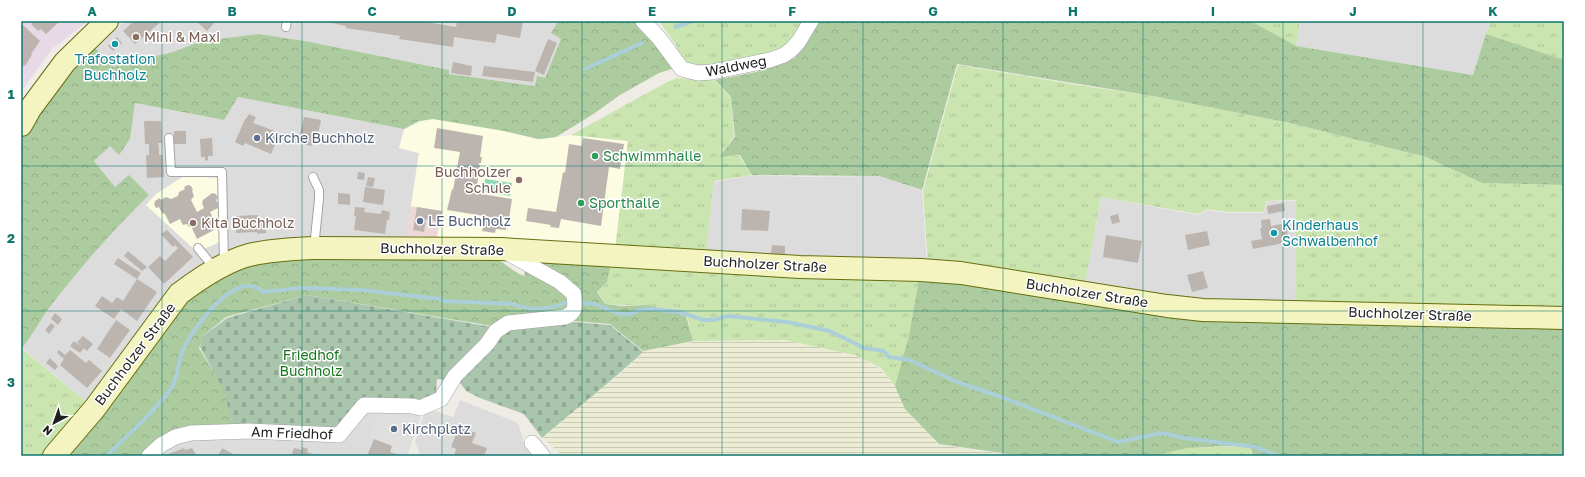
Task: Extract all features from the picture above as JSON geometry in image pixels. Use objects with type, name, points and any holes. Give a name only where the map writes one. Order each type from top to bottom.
[{"type":"street","points":[[21,125],[30,109],[65,62],[108,21]]},
{"type":"street","name":"Waldweg","points":[[643,21],[659,38],[682,68],[698,73],[712,72],[770,60],[784,55],[799,41],[811,21]]},
{"type":"street","name":"Buchholzer Straße","points":[[54,456],[95,408],[179,294],[197,280],[220,267],[249,256],[286,250],[314,248],[501,249],[800,267],[961,273],[1167,306],[1203,310],[1564,318]]},
{"type":"street","name":"Am Friedhof","points":[[149,456],[161,445],[170,440],[191,433],[250,431],[338,435],[364,405],[413,406],[420,408],[441,399],[455,376],[488,344],[496,332],[508,322],[565,317],[572,314],[575,306],[574,294],[560,282],[501,249]]},
{"type":"street","points":[[532,443],[543,456]]},
{"type":"lane","points":[[169,138],[171,172],[222,172],[220,267]]},
{"type":"lane","points":[[313,177],[319,190],[314,248]]},
{"type":"lane","points":[[198,248],[220,267]]},
{"type":"shaded area","points":[[21,21],[88,21],[52,49],[21,92]]},
{"type":"shaded area","points":[[125,21],[558,21],[551,33],[561,39],[545,78],[535,86],[449,74],[449,70],[305,41],[259,34],[202,41],[170,53],[130,61],[114,67],[95,48]]},
{"type":"shaded area","points":[[1300,21],[1491,21],[1473,75],[1296,46]]},
{"type":"shaded area","points":[[238,97],[404,129],[399,148],[419,153],[406,238],[343,240],[90,405],[22,348],[48,309],[78,272],[124,219],[149,195],[115,187],[94,161],[110,145],[119,154],[130,139],[135,103],[224,120]]},
{"type":"shaded area","name":"Buchholzer Schule","points":[[433,119],[504,131],[539,140],[570,135],[628,141],[615,250],[437,238],[442,211],[411,206],[419,153],[399,148],[404,130],[419,122]]},
{"type":"shaded area","points":[[754,175],[805,177],[879,176],[922,191],[927,265],[706,254],[714,182]]},
{"type":"shaded area","name":"Kita Buchholz","points":[[184,176],[218,178],[220,242],[197,252],[146,205],[156,194]]},
{"type":"shaded area","points":[[1101,197],[1198,215],[1208,210],[1228,213],[1264,213],[1267,201],[1296,201],[1295,302],[1204,302],[1085,284]]},
{"type":"shaded area","points":[[411,206],[442,211],[437,238],[406,238]]},
{"type":"shaded area","points":[[785,340],[855,355],[880,369],[895,386],[905,409],[939,445],[1020,456],[563,456],[543,438],[578,407],[626,369],[643,351],[693,342]]},
{"type":"shaded area","points":[[460,400],[518,423],[526,449],[532,456],[422,456],[415,442],[426,408],[453,417]]},
{"type":"shaded area","points":[[366,407],[424,408],[407,456],[156,456],[184,438],[345,440]]},
{"type":"shaded area","name":"Kirchplatz","points":[[413,407],[423,409],[407,456],[391,451],[393,445],[369,436],[378,411],[408,418]]},
{"type":"green space","points":[[558,21],[637,21],[665,55],[672,69],[659,73],[620,95],[592,115],[556,137],[539,139],[504,131],[433,119],[419,121],[404,129],[238,97],[224,120],[135,103],[130,139],[119,155],[110,146],[94,161],[115,187],[129,175],[149,195],[97,250],[73,278],[49,308],[28,341],[21,348],[21,139],[36,114],[73,69],[95,48],[114,67],[130,61],[170,53],[202,41],[259,34],[305,41],[449,70],[449,74],[535,86],[537,76],[545,78],[561,39],[551,33]]},
{"type":"green space","points":[[659,21],[806,21],[780,52],[699,68],[688,63],[675,50],[677,47]]},
{"type":"green space","points":[[812,21],[1251,21],[1296,46],[1473,75],[1486,34],[1564,60],[1564,185],[1482,183],[1426,157],[1290,123],[1153,96],[957,64],[922,190],[879,176],[752,175],[740,155],[719,157],[735,137],[731,97],[715,80],[756,72],[795,58]]},
{"type":"green space","points":[[1251,21],[1300,21],[1296,46]]},
{"type":"green space","points":[[1491,21],[1564,21],[1564,60],[1486,34]]},
{"type":"green space","points":[[958,65],[1153,96],[1290,123],[1426,157],[1482,183],[1564,185],[1564,310],[1295,302],[1296,200],[1266,201],[1264,212],[1227,212],[1208,209],[1198,214],[1101,197],[1085,284],[928,264],[923,191]]},
{"type":"green space","points":[[677,78],[714,80],[731,98],[734,137],[719,156],[739,156],[752,175],[714,181],[706,254],[615,250],[628,141],[571,135],[667,82]]},
{"type":"green space","points":[[485,179],[512,183],[510,196],[483,191]]},
{"type":"green space","points":[[286,257],[494,257],[524,276],[527,258],[611,263],[607,282],[597,292],[605,304],[622,306],[649,305],[686,316],[693,341],[643,351],[610,324],[574,321],[562,316],[498,327],[307,295],[226,317],[203,336],[199,348],[224,389],[234,428],[156,440],[140,456],[64,456],[186,299],[223,272]]},
{"type":"green space","points":[[611,263],[919,279],[909,337],[895,386],[881,368],[855,355],[785,340],[693,341],[687,316],[649,305],[605,304],[598,292],[607,282]]},
{"type":"green space","points":[[919,279],[1564,326],[1564,456],[1253,456],[1250,445],[1187,448],[1154,456],[1023,456],[939,444],[905,409],[895,386],[909,336]]},
{"type":"green space","name":"Friedhof Buchholz","points":[[307,295],[498,328],[574,322],[610,325],[643,352],[542,438],[524,414],[480,398],[466,391],[457,378],[447,380],[437,379],[436,393],[424,404],[364,404],[341,430],[234,428],[223,389],[200,347],[202,337],[227,318]]},
{"type":"green space","points":[[21,348],[90,405],[42,456],[21,456]]},
{"type":"green space","points":[[1250,446],[1252,456],[1155,456],[1186,448]]},
{"type":"building","points":[[32,21],[59,22],[46,34],[41,29],[38,31],[31,24],[33,22]]},
{"type":"building","name":"Mini & Maxi","points":[[134,21],[162,21],[135,44],[123,31]]},
{"type":"building","points":[[196,21],[216,21],[207,31]]},
{"type":"building","points":[[322,21],[420,21],[456,27],[457,21],[487,21],[498,23],[499,21],[523,21],[520,38],[497,34],[495,43],[454,37],[453,47],[399,39],[400,36],[346,28],[346,26]]},
{"type":"building","points":[[23,25],[40,41],[25,66],[24,65],[21,69],[21,28]]},
{"type":"building","name":"Trafostation Buchholz","points":[[117,37],[122,43],[113,51],[108,46]]},
{"type":"building","points":[[548,39],[557,43],[544,75],[535,71]]},
{"type":"building","points":[[453,62],[472,66],[471,76],[451,73]]},
{"type":"building","points":[[484,66],[535,72],[533,82],[482,76]]},
{"type":"building","name":"Kirche Buchholz","points":[[249,114],[256,117],[253,123],[280,133],[271,154],[245,143],[243,146],[235,142],[245,119]]},
{"type":"building","points":[[304,117],[321,120],[317,139],[314,138],[312,146],[298,143]]},
{"type":"building","points":[[144,121],[161,121],[162,143],[158,143],[159,155],[163,155],[164,177],[147,178],[146,155],[149,155],[149,144],[145,144]]},
{"type":"building","points":[[437,128],[483,136],[480,157],[482,157],[481,163],[479,163],[479,170],[477,172],[479,172],[476,193],[512,199],[509,220],[447,210],[452,189],[453,190],[460,152],[434,148]]},
{"type":"building","points":[[174,131],[186,131],[186,144],[174,144]]},
{"type":"building","points":[[212,138],[213,156],[208,156],[208,160],[205,161],[205,157],[201,157],[200,139]]},
{"type":"building","points":[[583,138],[624,144],[620,169],[609,167],[601,226],[561,219],[559,228],[550,227],[551,225],[526,221],[528,208],[556,212],[563,172],[565,173],[569,144],[582,146]]},
{"type":"building","points":[[358,172],[365,173],[364,180],[357,179]]},
{"type":"building","points":[[368,177],[375,178],[373,187],[366,186]]},
{"type":"building","points":[[188,185],[191,186],[193,190],[194,196],[191,200],[197,212],[204,208],[202,203],[203,200],[212,193],[216,194],[218,198],[216,200],[219,205],[218,208],[210,212],[213,218],[211,224],[214,230],[197,239],[191,226],[189,227],[187,224],[183,225],[180,219],[170,224],[165,214],[162,213],[159,207],[156,208],[154,204],[155,201],[160,198],[161,200],[166,197],[171,199],[178,196],[179,192],[185,189],[184,187]]},
{"type":"building","points":[[365,187],[385,190],[383,205],[363,202]]},
{"type":"building","points":[[338,193],[350,194],[350,205],[338,204]]},
{"type":"building","points":[[1284,203],[1285,211],[1268,214],[1267,206]]},
{"type":"building","points":[[355,207],[365,208],[364,212],[381,214],[382,210],[390,212],[385,234],[354,230],[356,216],[354,216]]},
{"type":"building","name":"LE Buchholz","points":[[417,207],[442,211],[440,222],[426,219],[424,232],[413,230]]},
{"type":"building","points":[[742,209],[770,211],[768,231],[741,230]]},
{"type":"building","points":[[1118,214],[1120,222],[1112,224],[1110,216]]},
{"type":"building","points":[[258,215],[258,222],[266,222],[266,233],[236,233],[236,216]]},
{"type":"building","points":[[486,219],[497,221],[497,224],[506,225],[506,230],[496,229],[495,233],[482,231]]},
{"type":"building","name":"Kinderhaus Schwalbenhof","points":[[1270,219],[1271,226],[1286,223],[1289,242],[1253,249],[1251,241],[1262,239],[1260,228],[1262,228],[1261,220]]},
{"type":"building","points":[[167,230],[193,257],[164,284],[148,267],[160,256],[165,261],[178,248],[175,245],[173,247],[161,234]]},
{"type":"building","points":[[1207,231],[1210,245],[1188,250],[1185,235]]},
{"type":"building","points":[[1106,235],[1142,241],[1138,263],[1103,257]]},
{"type":"building","points":[[772,245],[785,246],[785,255],[771,254]]},
{"type":"building","points":[[128,251],[147,267],[142,271],[124,256]]},
{"type":"building","points":[[118,258],[141,273],[137,279],[114,264]]},
{"type":"building","points":[[1203,271],[1208,288],[1192,292],[1187,275]]},
{"type":"building","points":[[137,279],[157,292],[137,321],[121,309],[114,319],[95,306],[102,296],[112,303],[117,297],[123,301]]},
{"type":"building","points":[[55,313],[62,319],[58,325],[51,319]]},
{"type":"building","points":[[116,320],[130,330],[110,358],[97,349]]},
{"type":"building","points":[[51,323],[55,326],[49,334],[45,330]]},
{"type":"building","points":[[83,336],[93,344],[87,351],[77,342]]},
{"type":"building","points":[[74,341],[84,348],[80,353],[70,346]]},
{"type":"building","points":[[59,350],[65,355],[70,350],[86,363],[89,360],[102,371],[87,388],[60,365],[64,359],[57,353]]},
{"type":"building","points":[[50,358],[58,366],[55,370],[46,363]]},
{"type":"building","points":[[459,427],[476,433],[472,443],[487,448],[484,456],[454,456],[456,449],[451,447]]},
{"type":"building","points":[[374,439],[392,446],[390,452],[402,456],[367,456]]},
{"type":"building","points":[[302,447],[308,449],[307,452],[315,455],[291,456],[294,448],[302,450]]},
{"type":"building","points":[[184,448],[185,450],[192,448],[197,456],[166,455]]},
{"type":"building","points":[[222,448],[233,454],[237,456],[218,456]]},
{"type":"waterway","points":[[676,27],[693,21]]},
{"type":"waterway","points":[[585,69],[642,43]]},
{"type":"waterway","points":[[107,456],[149,414],[172,387],[176,379],[182,352],[204,317],[216,304],[228,294],[240,287],[252,286],[263,292],[302,288],[362,290],[440,299],[443,301],[513,304],[534,309],[549,308],[570,301]]},
{"type":"waterway","points":[[582,303],[595,304],[619,314],[631,314],[639,310],[651,309],[680,312],[703,320],[714,320],[728,316],[787,322],[830,331],[864,348],[884,351],[889,357],[910,360],[957,382],[1004,398],[1118,442],[1162,433],[1184,438],[1256,447],[1278,456]]},
{"type":"place","name":"Mini & Maxi","points":[[136,37]]},
{"type":"place","name":"Trafostation Buchholz","points":[[115,44]]},
{"type":"place","name":"Kirche Buchholz","points":[[257,138]]},
{"type":"place","name":"Schwimmhalle","points":[[595,156]]},
{"type":"place","name":"Buchholzer Schule","points":[[519,180]]},
{"type":"place","name":"Sporthalle","points":[[581,203]]},
{"type":"place","name":"LE Buchholz","points":[[420,221]]},
{"type":"place","name":"Kita Buchholz","points":[[193,223]]},
{"type":"place","name":"Kinderhaus Schwalbenhof","points":[[1274,233]]},
{"type":"place","name":"Kirchplatz","points":[[394,429]]}]
